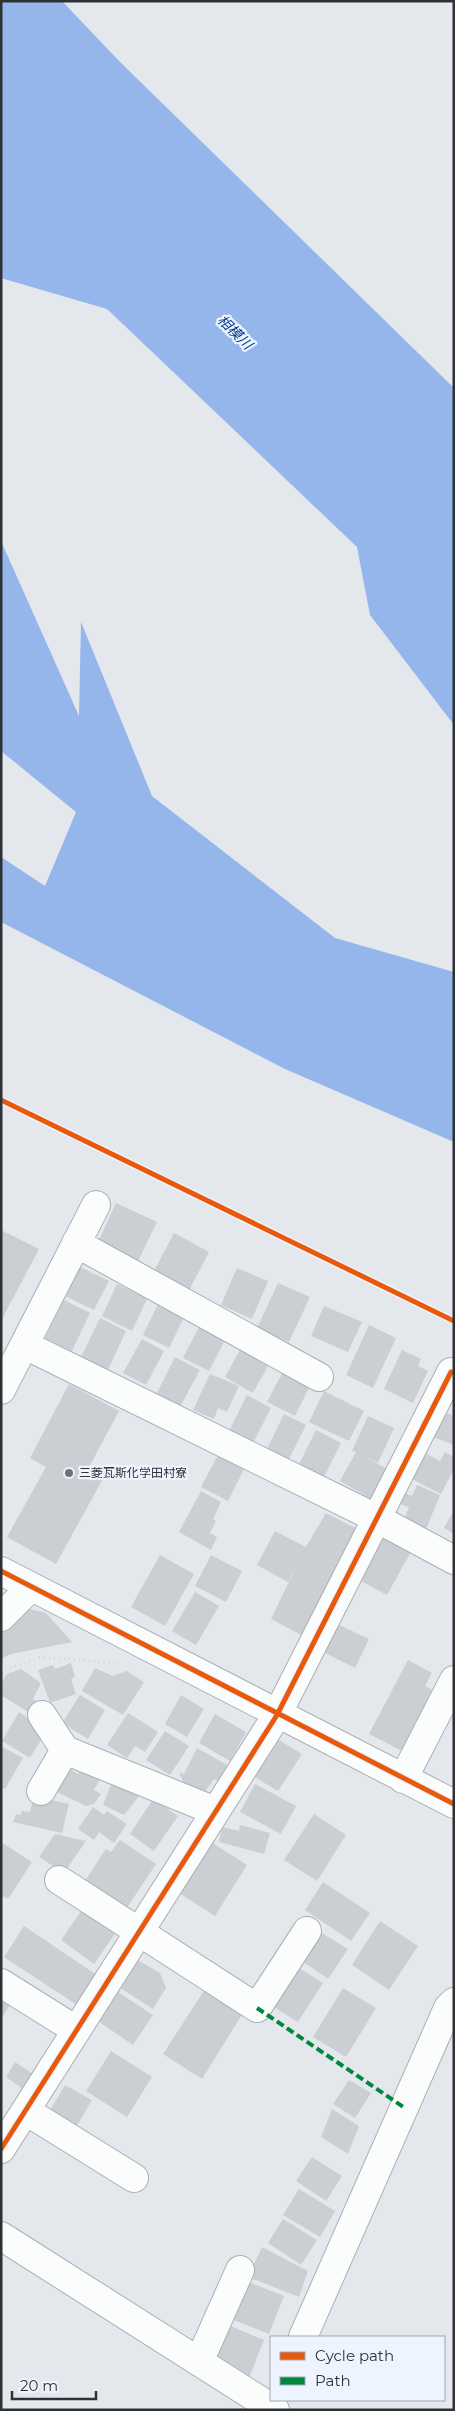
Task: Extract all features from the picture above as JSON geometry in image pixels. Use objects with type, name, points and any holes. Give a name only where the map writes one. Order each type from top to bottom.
[{"type":"street","points":[[1,1390],[96,1205]]},
{"type":"street","points":[[76,1243],[319,1376]]},
{"type":"street","points":[[25,1345],[376,1518],[454,1560]]},
{"type":"street","points":[[1,2149],[276,1715],[451,1372]]},
{"type":"street","points":[[1,1572],[276,1715],[454,1804]]},
{"type":"street","points":[[1,1617],[31,1587]]},
{"type":"street","points":[[403,1779],[454,1680]]},
{"type":"street","points":[[42,1715],[65,1750],[215,1811]]},
{"type":"street","points":[[41,1790],[65,1750]]},
{"type":"street","points":[[59,1880],[257,2008],[307,1931]]},
{"type":"street","points":[[1,1983],[76,2030]]},
{"type":"street","points":[[303,2336],[448,2008],[454,2002]]},
{"type":"street","points":[[26,2111],[134,2178]]},
{"type":"street","points":[[1,2236],[273,2407]]},
{"type":"street","points":[[199,2362],[240,2270]]},
{"type":"path","points":[[1,1671],[38,1658],[72,1659],[127,1665]]},
{"type":"water","name":"相模川","points":[[1,1],[62,1],[119,61],[454,388],[454,725],[370,615],[357,547],[107,309],[1,278]]},
{"type":"water","points":[[1,541],[79,716],[81,622],[152,796],[335,938],[454,972],[454,1142],[285,1069],[1,922],[1,857],[45,886],[76,812],[1,751]]},
{"type":"building","points":[[116,1203],[157,1222],[138,1261],[98,1242]]},
{"type":"building","points":[[1,1230],[39,1249],[1,1321]]},
{"type":"building","points":[[174,1233],[209,1252],[188,1292],[153,1273]]},
{"type":"building","points":[[80,1267],[109,1281],[94,1310],[65,1296]]},
{"type":"building","points":[[237,1268],[268,1281],[252,1319],[221,1305]]},
{"type":"building","points":[[278,1283],[310,1297],[289,1342],[257,1328]]},
{"type":"building","points":[[117,1284],[147,1299],[132,1331],[102,1316]]},
{"type":"building","points":[[64,1300],[90,1313],[72,1351],[45,1338]]},
{"type":"building","points":[[158,1304],[184,1317],[169,1348],[143,1335]]},
{"type":"building","points":[[324,1306],[362,1322],[348,1352],[311,1336]]},
{"type":"building","points":[[100,1318],[126,1331],[108,1370],[81,1357]]},
{"type":"building","points":[[200,1325],[226,1338],[209,1371],[183,1358]]},
{"type":"building","points":[[369,1325],[396,1338],[373,1388],[346,1375]]},
{"type":"building","points":[[142,1339],[164,1351],[146,1385],[123,1373]]},
{"type":"building","points":[[241,1348],[269,1364],[253,1393],[225,1377]]},
{"type":"building","points":[[402,1350],[421,1359],[418,1366],[428,1371],[413,1403],[384,1389]]},
{"type":"building","points":[[175,1357],[200,1370],[180,1407],[156,1395]]},
{"type":"building","points":[[282,1373],[310,1386],[295,1416],[267,1402]]},
{"type":"building","points":[[210,1374],[239,1386],[227,1412],[218,1408],[214,1419],[193,1410]]},
{"type":"building","name":"三菱瓦斯化学田村寮","points":[[69,1384],[119,1411],[88,1469],[104,1477],[56,1564],[7,1537],[46,1467],[30,1458]]},
{"type":"building","points":[[324,1391],[364,1411],[349,1441],[309,1422]]},
{"type":"building","points":[[247,1395],[271,1408],[253,1443],[229,1431]]},
{"type":"building","points":[[440,1410],[454,1416],[454,1445],[430,1436]]},
{"type":"building","points":[[284,1414],[306,1425],[288,1461],[266,1451]]},
{"type":"building","points":[[368,1416],[394,1428],[378,1463],[365,1457],[391,1471],[375,1501],[340,1481],[356,1452],[352,1451]]},
{"type":"building","points":[[316,1430],[341,1443],[322,1481],[297,1468]]},
{"type":"building","points":[[445,1452],[454,1457],[454,1469],[441,1494],[412,1479],[425,1453],[440,1461]]},
{"type":"building","points":[[218,1455],[244,1469],[228,1501],[201,1487]]},
{"type":"building","points":[[417,1485],[440,1495],[424,1534],[402,1525],[409,1507],[400,1504],[405,1493],[412,1496]]},
{"type":"building","points":[[201,1491],[221,1502],[213,1519],[216,1521],[210,1533],[217,1537],[211,1550],[179,1532]]},
{"type":"building","points":[[454,1510],[454,1534],[444,1528]]},
{"type":"building","points":[[326,1513],[359,1530],[303,1636],[271,1619],[297,1565],[288,1582],[257,1565],[275,1531],[306,1547]]},
{"type":"building","points":[[381,1534],[412,1550],[387,1595],[357,1579]]},
{"type":"building","points":[[160,1555],[194,1574],[165,1626],[131,1607]]},
{"type":"building","points":[[211,1555],[242,1571],[226,1602],[195,1586]]},
{"type":"building","points":[[195,1592],[219,1606],[196,1645],[172,1631]]},
{"type":"building","points":[[26,1608],[46,1613],[72,1642],[11,1654],[1,1659],[1,1632]]},
{"type":"building","points":[[331,1621],[369,1639],[355,1668],[317,1649]]},
{"type":"building","points":[[408,1660],[432,1673],[425,1686],[438,1693],[406,1753],[369,1734]]},
{"type":"building","points":[[71,1663],[75,1677],[71,1679],[76,1694],[50,1703],[38,1670],[53,1665],[55,1669]]},
{"type":"building","points":[[95,1668],[113,1676],[127,1671],[144,1682],[123,1715],[82,1691]]},
{"type":"building","points":[[21,1669],[41,1683],[33,1699],[43,1705],[36,1717],[1,1695],[1,1683],[7,1674]]},
{"type":"building","points":[[80,1695],[105,1710],[88,1739],[62,1723]]},
{"type":"building","points":[[181,1695],[204,1709],[187,1737],[165,1724]]},
{"type":"building","points":[[19,1712],[35,1723],[33,1727],[44,1735],[30,1758],[2,1741]]},
{"type":"building","points":[[128,1713],[158,1732],[145,1752],[135,1746],[127,1758],[107,1745]]},
{"type":"building","points":[[215,1714],[246,1732],[230,1761],[199,1743]]},
{"type":"building","points":[[165,1731],[189,1746],[170,1775],[146,1760]]},
{"type":"building","points":[[274,1737],[302,1754],[278,1791],[251,1775]]},
{"type":"building","points":[[1,1746],[23,1758],[5,1789],[1,1787]]},
{"type":"building","points":[[197,1748],[231,1767],[223,1782],[214,1779],[204,1793],[184,1783],[179,1773],[184,1774]]},
{"type":"building","points":[[84,1766],[102,1776],[94,1790],[101,1794],[94,1804],[86,1806],[57,1792],[70,1769],[78,1774]]},
{"type":"building","points":[[112,1782],[140,1795],[124,1815],[103,1805]]},
{"type":"building","points":[[255,1784],[296,1806],[281,1834],[240,1812]]},
{"type":"building","points":[[34,1796],[69,1804],[62,1833],[13,1822],[16,1814],[20,1815],[22,1811],[30,1812]]},
{"type":"building","points":[[153,1799],[178,1816],[154,1851],[130,1834]]},
{"type":"building","points":[[93,1807],[104,1815],[107,1811],[127,1824],[114,1843],[99,1832],[94,1840],[78,1829]]},
{"type":"building","points":[[314,1814],[346,1835],[317,1881],[284,1860]]},
{"type":"building","points":[[240,1825],[270,1833],[264,1854],[219,1842],[222,1827],[239,1831]]},
{"type":"building","points":[[55,1834],[86,1841],[64,1873],[39,1857]]},
{"type":"building","points":[[120,1840],[156,1864],[126,1909],[85,1881],[106,1849],[111,1852]]},
{"type":"building","points":[[1,1842],[32,1862],[8,1899],[1,1895]]},
{"type":"building","points":[[211,1842],[247,1865],[215,1916],[179,1893]]},
{"type":"building","points":[[323,1882],[370,1913],[351,1941],[305,1910]]},
{"type":"building","points":[[84,1907],[117,1931],[94,1964],[61,1940]]},
{"type":"building","points":[[380,1921],[418,1946],[389,1990],[352,1965]]},
{"type":"building","points":[[24,1926],[97,1975],[77,2005],[4,1957]]},
{"type":"building","points":[[317,1930],[348,1949],[328,1979],[299,1959]]},
{"type":"building","points":[[134,1958],[160,1973],[166,1988],[153,2009],[117,1986]]},
{"type":"building","points":[[294,1965],[323,1983],[298,2022],[269,2004]]},
{"type":"building","points":[[343,1988],[376,2008],[346,2057],[313,2037]]},
{"type":"building","points":[[205,1989],[243,2013],[202,2079],[163,2054]]},
{"type":"building","points":[[115,1990],[153,2015],[133,2045],[95,2019]]},
{"type":"building","points":[[1,1993],[13,2001],[1,2019]]},
{"type":"building","points":[[111,2051],[152,2077],[127,2117],[86,2091]]},
{"type":"building","points":[[15,2062],[33,2074],[23,2089],[6,2077]]},
{"type":"building","points":[[349,2080],[371,2093],[355,2118],[333,2104]]},
{"type":"building","points":[[65,2085],[92,2100],[75,2129],[48,2114]]},
{"type":"building","points":[[332,2109],[359,2126],[348,2154],[321,2137]]},
{"type":"building","points":[[312,2157],[342,2176],[326,2201],[296,2181]]},
{"type":"building","points":[[299,2189],[335,2211],[320,2237],[283,2215]]},
{"type":"building","points":[[283,2219],[317,2240],[301,2265],[268,2243]]},
{"type":"building","points":[[262,2247],[308,2271],[299,2297],[248,2277]]},
{"type":"building","points":[[246,2281],[284,2296],[269,2334],[231,2319]]},
{"type":"building","points":[[226,2324],[264,2340],[248,2380],[209,2363]]},
{"type":"marked path","points":[[257,2008],[405,2108]]},
{"type":"cycle path","points":[[1,1100],[454,1321]]},
{"type":"cycle path","points":[[1,2149],[277,1715],[451,1372]]},
{"type":"cycle path","points":[[1,1571],[454,1804]]},
{"type":"place","name":"三菱瓦斯化学田村寮","points":[[69,1473]]}]
